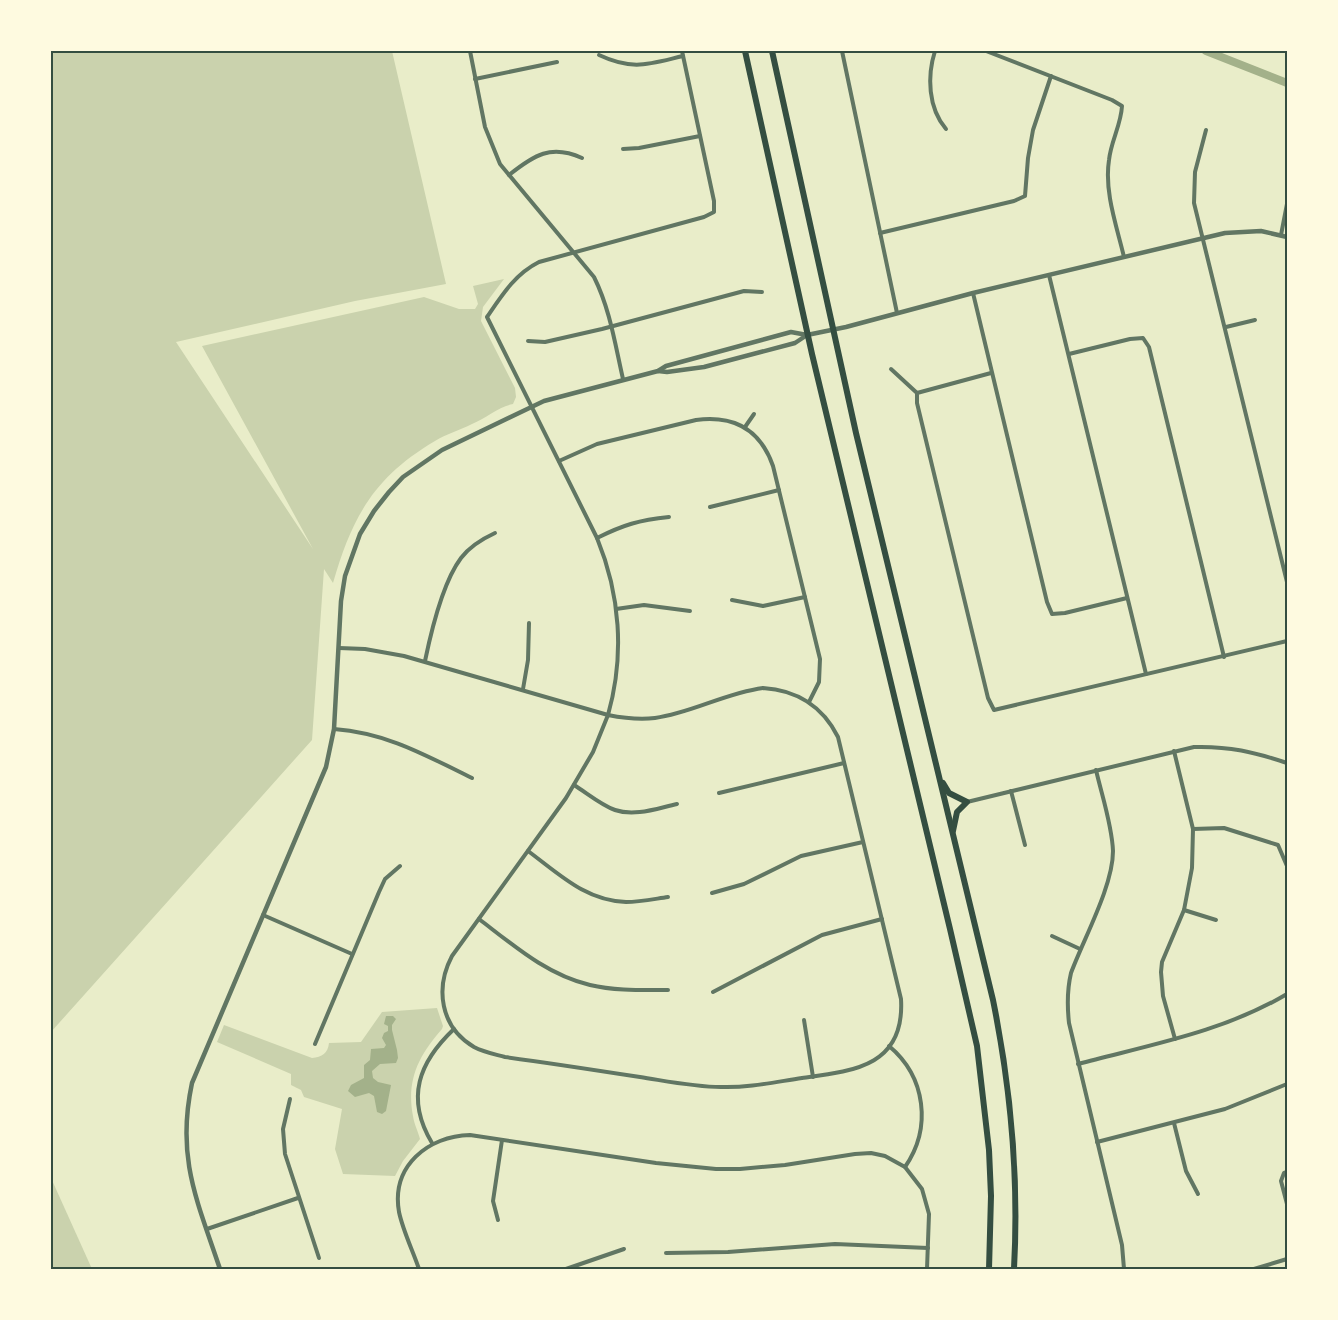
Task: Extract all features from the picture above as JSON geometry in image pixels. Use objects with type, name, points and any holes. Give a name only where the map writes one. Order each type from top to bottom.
[{"type":"highway","points":[[746,51],[807,335],[977,1046],[989,1150],[991,1208],[989,1269]]},
{"type":"highway","points":[[772,51],[832,330],[993,1000],[1006,1072],[1014,1149],[1016,1196],[1014,1269]]},
{"type":"highway","points":[[939,778],[949,793],[967,802],[957,812],[953,833]]},
{"type":"street","points":[[470,51],[485,127],[492,147],[509,176],[594,277],[603,295],[623,379]]},
{"type":"street","points":[[842,51],[897,313]]},
{"type":"street","points":[[935,51],[930,73],[931,91],[935,111],[946,129]]},
{"type":"street","points":[[986,51],[1112,100],[1122,106],[1111,145],[1108,180],[1124,257]]},
{"type":"street","points":[[339,648],[383,651],[425,661],[608,715],[622,718],[653,718],[763,688],[786,691],[809,702],[833,728],[838,737],[900,990],[902,1009],[900,1023],[889,1046],[871,1063],[858,1069],[813,1077],[737,1087],[680,1083],[505,1057],[474,1047],[455,1029],[444,1006],[442,981],[452,956],[574,785],[593,752],[608,715],[618,660],[616,609],[609,574],[597,538],[487,316],[500,297],[526,268],[539,262],[704,217],[714,212],[714,201],[683,53],[642,65],[629,66],[599,55]]},
{"type":"street","points":[[475,78],[557,62]]},
{"type":"street","points":[[880,233],[1014,201],[1025,196],[1028,158],[1034,130],[1051,76]]},
{"type":"street","points":[[1206,130],[1195,172],[1194,190],[1202,238],[1226,327],[1287,582]]},
{"type":"street","points":[[623,149],[700,136]]},
{"type":"street","points":[[509,176],[530,161],[556,150],[567,151],[582,158]]},
{"type":"street","points":[[220,1269],[195,1195],[187,1163],[189,1101],[198,1067],[326,767],[334,729],[341,601],[345,576],[352,555],[374,511],[388,492],[432,456],[532,406],[565,394],[657,371],[666,366],[791,332],[807,335],[832,330],[973,293],[1202,238],[1244,231],[1261,231],[1284,236],[1287,204]]},
{"type":"street","points":[[1049,275],[1146,674]]},
{"type":"street","points":[[528,341],[545,342],[612,327],[744,291],[762,292]]},
{"type":"street","points":[[973,293],[1047,602],[1052,614],[1127,598]]},
{"type":"street","points":[[1226,327],[1255,320]]},
{"type":"street","points":[[657,371],[667,372],[704,367],[795,343],[807,335]]},
{"type":"street","points":[[1069,354],[1130,339],[1143,338],[1149,347],[1224,657]]},
{"type":"street","points":[[891,369],[917,393],[917,403],[986,687],[994,710],[1287,641]]},
{"type":"street","points":[[917,393],[991,374]]},
{"type":"street","points":[[745,427],[754,414]]},
{"type":"street","points":[[559,461],[597,444],[696,420],[720,419],[745,427],[758,439],[769,454],[820,659],[819,682],[809,702]]},
{"type":"street","points":[[710,507],[779,490]]},
{"type":"street","points":[[597,538],[642,519],[669,517]]},
{"type":"street","points":[[425,661],[452,571],[471,547],[495,533]]},
{"type":"street","points":[[732,600],[763,606],[805,597]]},
{"type":"street","points":[[616,609],[644,605],[690,611]]},
{"type":"street","points":[[522,689],[528,660],[529,623]]},
{"type":"street","points":[[334,729],[391,740],[472,778]]},
{"type":"street","points":[[967,802],[1194,747],[1239,748],[1287,763]]},
{"type":"street","points":[[1174,751],[1193,829],[1192,868],[1184,910],[1162,962],[1161,972],[1163,996],[1175,1040]]},
{"type":"street","points":[[719,793],[844,763]]},
{"type":"street","points":[[1096,770],[1111,837],[1112,862],[1109,880],[1080,949],[1067,988],[1066,1005],[1122,1245],[1124,1269]]},
{"type":"street","points":[[574,785],[616,810],[646,811],[677,804]]},
{"type":"street","points":[[1011,791],[1025,845]]},
{"type":"street","points":[[1193,829],[1224,828],[1278,845],[1287,866]]},
{"type":"street","points":[[712,893],[744,884],[801,856],[863,842]]},
{"type":"street","points":[[528,851],[568,882],[600,898],[627,902],[668,897]]},
{"type":"street","points":[[315,1044],[385,879],[400,866]]},
{"type":"street","points":[[1184,910],[1215,920]]},
{"type":"street","points":[[263,915],[352,954]]},
{"type":"street","points":[[479,919],[534,959],[572,980],[606,988],[668,990]]},
{"type":"street","points":[[712,992],[822,935],[882,919]]},
{"type":"street","points":[[1052,936],[1080,949]]},
{"type":"street","points":[[1078,1064],[1203,1032],[1287,994]]},
{"type":"street","points":[[804,1020],[813,1077]]},
{"type":"street","points":[[432,1143],[422,1123],[419,1107],[420,1078],[434,1050],[455,1029]]},
{"type":"street","points":[[889,1046],[906,1064],[915,1079],[922,1104],[921,1132],[905,1167]]},
{"type":"street","points":[[1097,1142],[1225,1109],[1287,1084]]},
{"type":"street","points":[[290,1099],[283,1129],[283,1144],[298,1198],[319,1258]]},
{"type":"street","points":[[1174,1123],[1186,1171],[1198,1194]]},
{"type":"street","points":[[419,1269],[399,1212],[400,1183],[415,1157],[432,1143],[457,1135],[694,1168],[740,1169],[855,1154],[871,1153],[885,1156],[905,1167],[922,1189],[929,1214],[927,1269]]},
{"type":"street","points":[[498,1220],[493,1201],[502,1140]]},
{"type":"street","points":[[1287,1172],[1284,1173],[1281,1181],[1287,1204]]},
{"type":"street","points":[[207,1229],[298,1198]]},
{"type":"street","points":[[666,1253],[728,1252],[834,1244],[928,1248]]},
{"type":"street","points":[[566,1269],[624,1249]]},
{"type":"street","points":[[1254,1269],[1287,1259]]},
{"type":"shaded area","points":[[51,51],[392,51],[446,284],[355,301],[176,342],[313,549],[202,346],[424,297],[459,309],[475,309],[478,304],[473,286],[504,279],[483,307],[481,321],[515,388],[516,397],[513,404],[439,439],[414,455],[381,484],[368,501],[348,538],[333,583],[324,569],[312,740],[51,1032]]},
{"type":"shaded area","points":[[437,1008],[443,1026],[421,1058],[411,1091],[414,1119],[420,1139],[395,1176],[343,1174],[335,1149],[342,1109],[304,1097],[301,1090],[291,1085],[291,1074],[217,1042],[224,1025],[312,1058],[326,1052],[329,1043],[361,1042],[382,1012]]},
{"type":"shaded area","points":[[386,1016],[393,1016],[396,1019],[392,1030],[398,1058],[396,1063],[380,1064],[372,1071],[373,1078],[378,1082],[391,1085],[386,1111],[382,1114],[377,1112],[374,1096],[369,1093],[355,1097],[348,1091],[351,1085],[364,1078],[364,1065],[370,1060],[371,1049],[384,1048],[386,1045],[382,1038],[388,1031],[388,1026],[384,1024]]},
{"type":"shaded area","points":[[51,1178],[92,1269],[51,1269]]},
{"type":"waterway","points":[[1206,51],[1287,83]]}]
